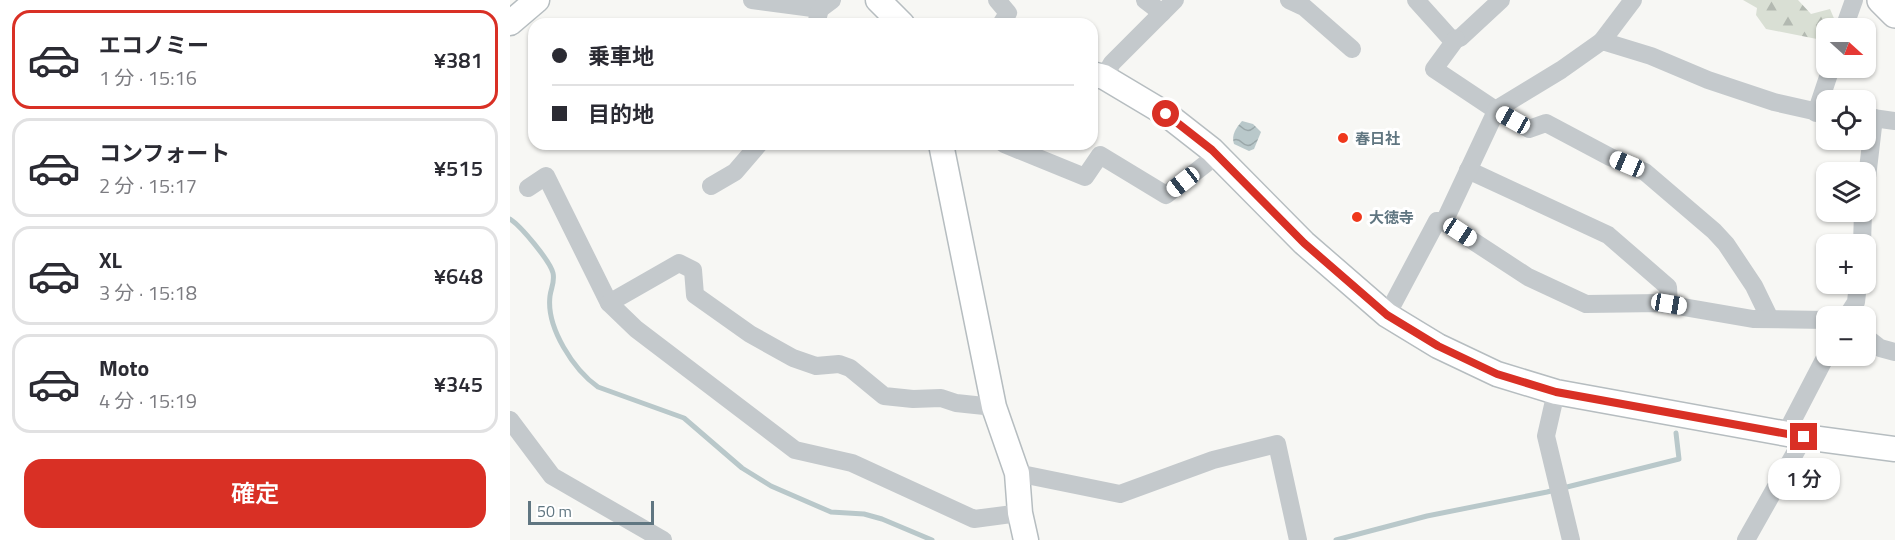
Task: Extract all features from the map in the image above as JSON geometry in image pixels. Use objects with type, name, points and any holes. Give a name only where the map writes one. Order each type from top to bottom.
[{"type":"main road","points":[[1881,0],[1895,14]]},
{"type":"street","points":[[510,23],[537,0]]},
{"type":"street","points":[[752,0],[823,11]]},
{"type":"street","points":[[878,0],[896,18]]},
{"type":"street","points":[[998,0],[1008,14],[1005,18]]},
{"type":"street","points":[[1145,0],[1162,13]]},
{"type":"street","points":[[1175,0],[1098,75],[1166,114],[1217,155],[1304,243],[1387,315],[1438,346],[1497,374],[1556,392],[1795,435],[1895,449]]},
{"type":"street","points":[[1289,0],[1304,7],[1353,49]]},
{"type":"street","points":[[1416,0],[1451,39],[1460,39],[1501,0]]},
{"type":"street","points":[[1444,222],[1497,109],[1561,70],[1602,41],[1633,0]]},
{"type":"street","points":[[1848,18],[1854,0]]},
{"type":"street","points":[[1456,39],[1434,69],[1497,111],[1529,129],[1546,123],[1610,157],[1645,172],[1726,244],[1754,286],[1770,319]]},
{"type":"street","points":[[1602,41],[1651,56],[1719,84],[1774,102],[1816,112]]},
{"type":"street","points":[[1876,118],[1895,120]]},
{"type":"street","points":[[711,186],[735,172],[754,150]]},
{"type":"street","points":[[942,150],[994,408],[1017,473],[1020,513],[1026,540]]},
{"type":"street","points":[[1019,150],[1085,177],[1100,155],[1166,195],[1217,155]]},
{"type":"street","points":[[1468,170],[1608,235],[1668,286],[1669,304]]},
{"type":"street","points":[[528,188],[546,176],[609,303],[636,329],[795,450],[852,463],[974,519],[1020,513]]},
{"type":"street","points":[[1387,315],[1417,262],[1437,220],[1444,222],[1527,277],[1586,304],[1669,304],[1736,316],[1816,320]]},
{"type":"street","points":[[609,303],[679,263],[693,270],[695,296],[750,334],[794,358],[816,366],[839,364],[850,368],[884,396],[913,399],[941,398],[956,403],[994,408]]},
{"type":"street","points":[[1876,345],[1895,352]]},
{"type":"street","points":[[1746,540],[1795,435],[1822,366]]},
{"type":"street","points":[[1556,392],[1546,436],[1571,540]]},
{"type":"street","points":[[510,420],[552,476],[663,540]]},
{"type":"street","points":[[1017,473],[1120,494],[1213,460],[1277,444],[1298,540]]},
{"type":"green space","points":[[1743,0],[1798,0],[1811,14],[1830,9],[1834,18],[1816,18],[1816,39],[1766,29],[1756,15],[1757,8]]},
{"type":"water","points":[[1242,121],[1253,124],[1261,132],[1254,149],[1249,151],[1234,144],[1235,132]]},
{"type":"waterway","points":[[510,219],[547,260],[554,279],[550,308],[557,334],[571,359],[598,387],[684,418],[742,468],[771,486],[831,512],[864,514],[932,540]]},
{"type":"waterway","points":[[1336,540],[1427,516],[1547,492],[1679,459],[1676,433]]},
{"type":"place","name":"春日社","points":[[1343,138]]},
{"type":"place","name":"大徳寺","points":[[1357,217]]},
{"type":"route","points":[[1166,114],[1212,150],[1304,243],[1387,315],[1438,346],[1497,374],[1556,392],[1804,437]]}]
